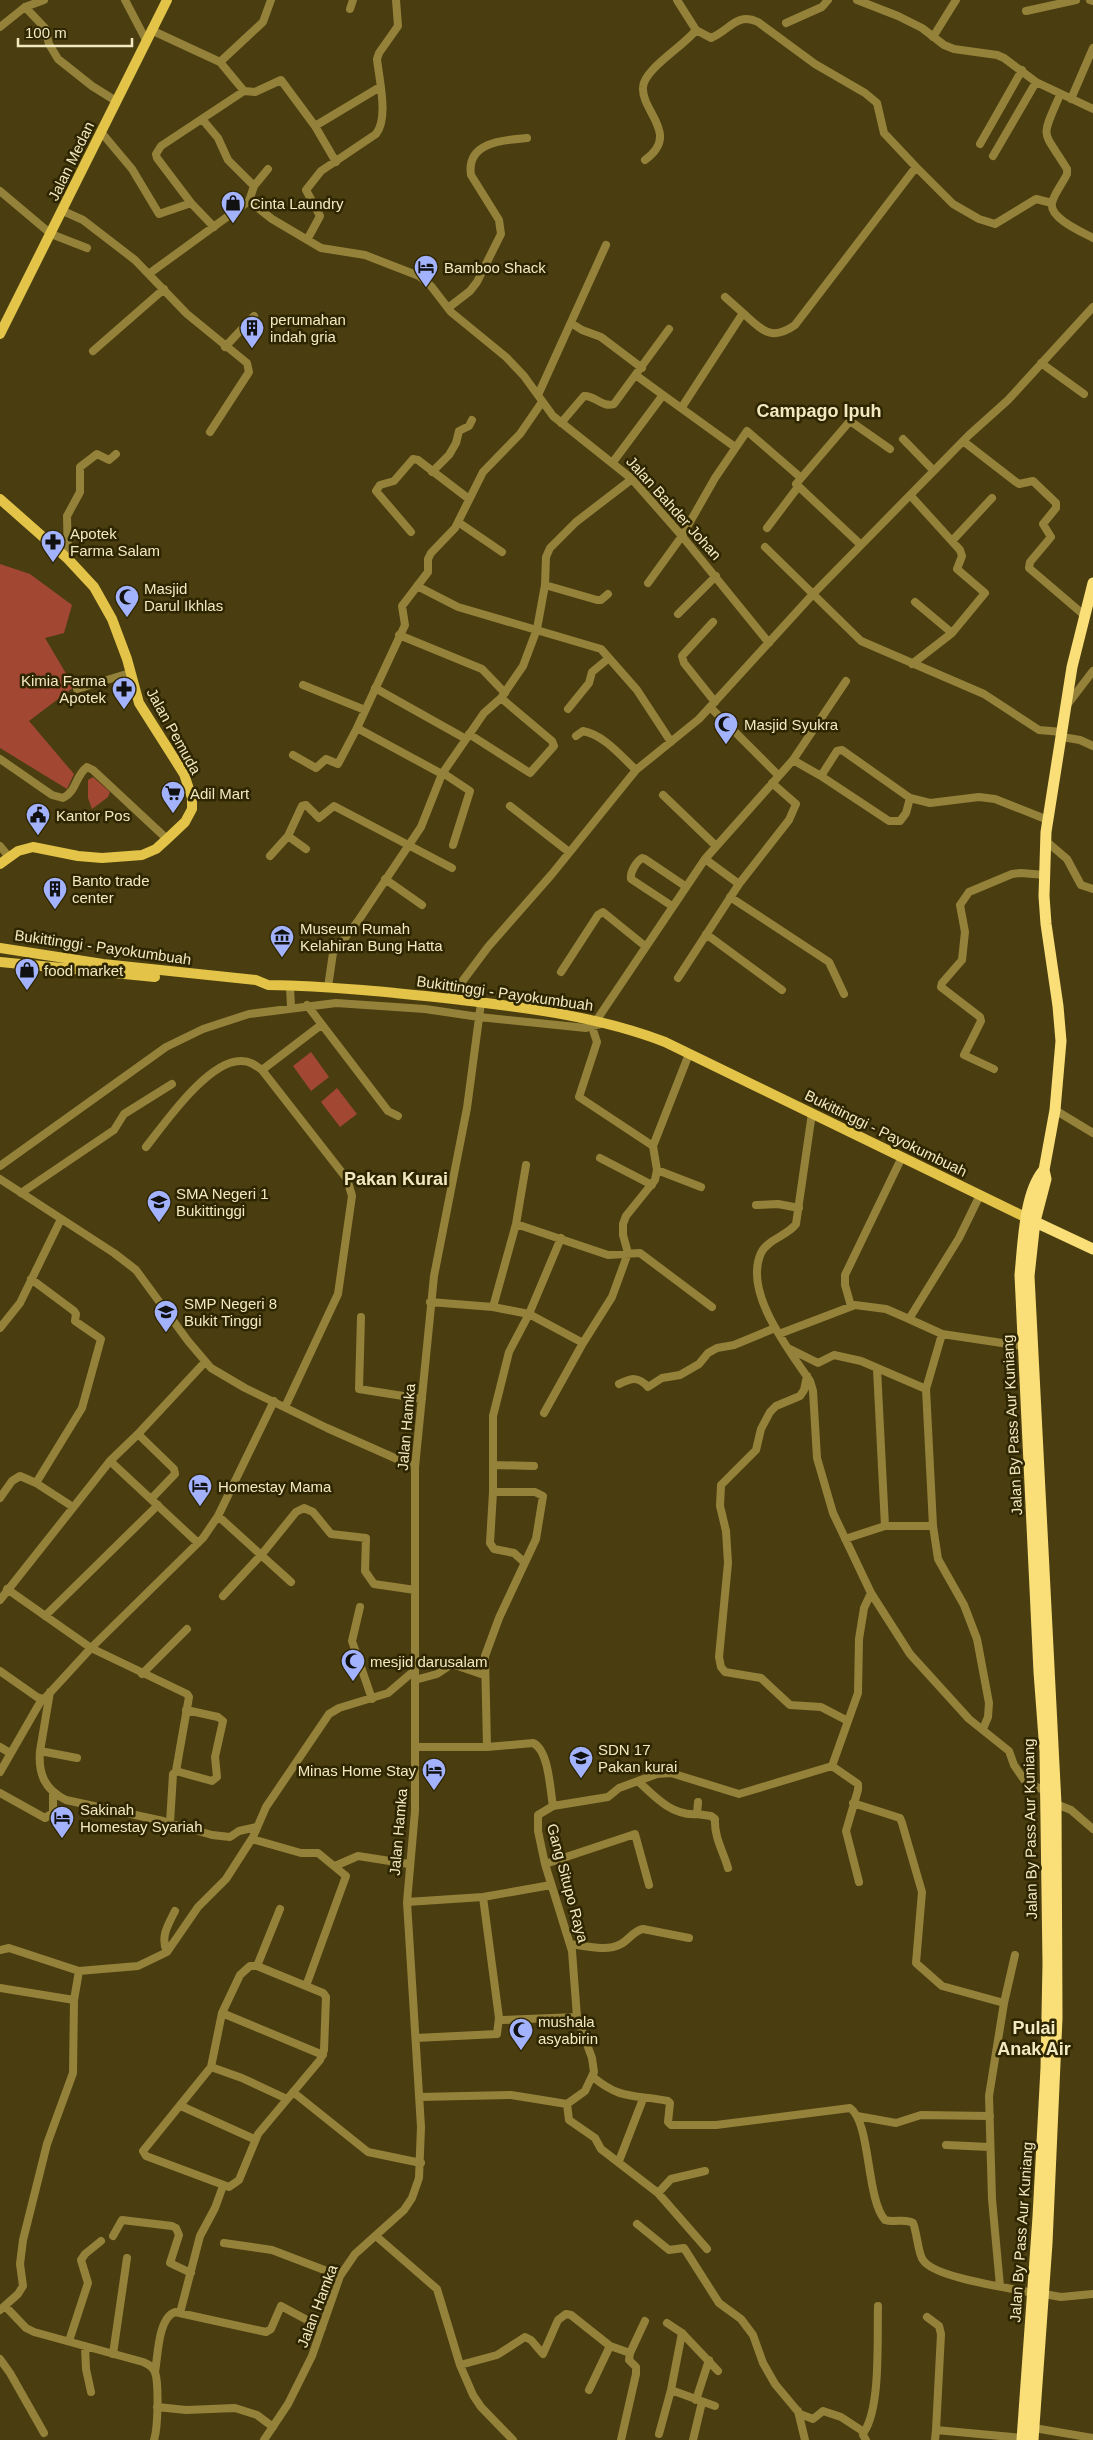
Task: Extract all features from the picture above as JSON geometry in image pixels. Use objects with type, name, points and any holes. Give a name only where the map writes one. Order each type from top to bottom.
[{"type":"highway","points":[[1093,583],[1072,666],[1048,820],[1045,875],[1046,924],[1058,1006],[1060,1041],[1055,1110],[1044,1170],[1046,1179],[1030,1219],[1093,1249]]},
{"type":"highway","name":"Jalan By Pass Aur Kuniang","points":[[1030,1219],[1020,1275],[1022,1346],[1033,1416]]},
{"type":"highway","name":"Jalan By Pass Aur Kuniang","points":[[1030,1219],[1033,1416],[1044,1681],[1045,1791],[1052,1910]]},
{"type":"highway","name":"Jalan By Pass Aur Kuniang","points":[[1026,2439],[1039,2293],[1058,2018],[1052,1932],[1056,1804],[1044,1681]]},
{"type":"highway","name":"Jalan By Pass Aur Kuniang","points":[[1026,2439],[1034,2428],[1037,2306]]},
{"type":"main road","name":"Jalan Medan","points":[[0,334],[151,30],[168,0]]},
{"type":"main road","name":"Jalan Pemuda","points":[[0,499],[68,559],[94,587],[107,608],[130,673],[138,703],[184,774],[192,798],[192,809],[185,822],[156,849],[142,855],[102,858],[78,856],[33,847],[9,857],[0,864]]},
{"type":"main road","name":"Bukittinggi - Payokumbuah","points":[[0,948],[103,964],[256,980],[268,985],[326,987],[541,1010],[598,1024],[633,1030],[689,1054],[1030,1219]]},
{"type":"main road","points":[[0,962],[254,986],[268,985]]},
{"type":"street","points":[[0,27],[25,7],[44,0]]},
{"type":"street","points":[[125,0],[146,40]]},
{"type":"street","points":[[220,62],[263,22],[271,0]]},
{"type":"street","points":[[350,9],[353,0]]},
{"type":"street","points":[[307,240],[320,216],[306,190],[321,170],[336,162],[376,134],[381,128],[383,118],[377,59],[379,53],[398,26],[395,0]]},
{"type":"street","points":[[677,0],[696,30],[711,38],[723,33],[739,19],[748,17],[758,22],[815,64],[865,93],[877,103],[884,133],[953,204],[979,219],[995,224],[1036,198],[1052,202]]},
{"type":"street","points":[[786,22],[822,7],[828,0]]},
{"type":"street","points":[[857,0],[898,16],[922,28],[954,49],[998,55],[1022,70],[1036,82],[1093,109]]},
{"type":"street","points":[[933,37],[956,0]]},
{"type":"street","points":[[1026,11],[1076,0]]},
{"type":"street","points":[[25,7],[45,28],[49,44],[58,59],[92,86],[116,100]]},
{"type":"street","points":[[151,30],[220,62],[244,91]]},
{"type":"street","points":[[645,160],[657,148],[660,137],[658,126],[644,95],[644,83],[651,72],[690,39],[696,30]]},
{"type":"street","points":[[1071,99],[1093,48]]},
{"type":"street","points":[[980,144],[1022,70]]},
{"type":"street","points":[[214,227],[191,203],[157,158],[156,154],[162,146],[244,91],[255,92],[282,80],[315,126],[336,162]]},
{"type":"street","points":[[993,156],[1036,82]]},
{"type":"street","points":[[315,126],[380,87]]},
{"type":"street","points":[[1060,94],[1046,127],[1045,136],[1067,169],[1068,174],[1052,202],[1054,213],[1093,238]]},
{"type":"street","points":[[202,119],[218,138],[228,160],[254,186]]},
{"type":"street","points":[[101,132],[132,169],[159,214],[191,203]]},
{"type":"street","points":[[448,308],[470,291],[477,282],[501,234],[500,220],[471,175],[470,167],[473,159],[487,144],[498,140],[527,138]]},
{"type":"street","points":[[725,297],[760,327],[773,334],[779,334],[795,325],[916,167]]},
{"type":"street","points":[[150,273],[249,201],[254,186],[268,169]]},
{"type":"street","points":[[0,191],[51,234],[87,248]]},
{"type":"street","name":"Jalan Bahder Johan","points":[[249,201],[272,219],[307,240],[328,249],[365,256],[419,276],[431,286],[448,308],[506,357],[561,423],[613,462],[632,479],[716,576],[769,643]]},
{"type":"street","points":[[63,210],[98,230],[150,273],[187,314],[225,347],[247,363],[249,372],[210,432]]},
{"type":"street","points":[[538,394],[606,245]]},
{"type":"street","points":[[93,351],[164,289]]},
{"type":"street","points":[[449,999],[488,947],[636,770],[713,705],[814,593],[963,441],[1008,400],[1093,307]]},
{"type":"street","points":[[682,407],[743,313]]},
{"type":"street","points":[[225,347],[254,316]]},
{"type":"street","points":[[570,323],[601,337],[642,368]]},
{"type":"street","points":[[561,423],[584,396],[588,396],[605,405],[614,404],[637,376],[669,329]]},
{"type":"street","points":[[1040,363],[1084,394]]},
{"type":"street","points":[[637,376],[735,447]]},
{"type":"street","points":[[613,462],[663,396]]},
{"type":"street","points":[[293,755],[316,768],[320,767],[326,759],[338,764],[405,625],[402,606],[430,568],[428,559],[431,552],[455,528],[466,498],[483,472],[520,434],[542,402]]},
{"type":"street","points":[[432,472],[449,455],[456,443],[459,430],[469,426],[472,420]]},
{"type":"street","points":[[861,545],[796,484],[800,477],[850,422],[890,449]]},
{"type":"street","points":[[648,583],[682,536],[747,430],[800,477]]},
{"type":"street","points":[[903,439],[934,471]]},
{"type":"street","points":[[963,441],[1016,482],[1019,484],[1033,482],[1056,503],[1056,508],[1043,524],[1051,537],[1030,562],[1029,568],[1084,615]]},
{"type":"street","points":[[68,559],[67,516],[80,492],[80,467],[96,454],[102,454],[109,460],[116,454]]},
{"type":"street","points":[[411,532],[376,491],[380,486],[394,481],[413,459],[418,460],[466,498]]},
{"type":"street","points":[[323,1004],[333,953],[358,921],[423,822],[442,774],[484,713],[503,695],[523,666],[537,629],[545,585],[546,556],[550,548],[580,519],[632,479]]},
{"type":"street","points":[[766,528],[798,487]]},
{"type":"street","points":[[910,495],[960,550],[962,556],[957,569],[985,593],[952,633],[912,664]]},
{"type":"street","points":[[952,541],[992,498]]},
{"type":"street","points":[[458,522],[502,552]]},
{"type":"street","points":[[766,547],[861,641],[984,694],[1039,730],[1062,734],[1093,746]]},
{"type":"street","points":[[678,614],[716,576]]},
{"type":"street","points":[[545,585],[597,600],[601,600],[608,594]]},
{"type":"street","points":[[417,586],[458,607],[596,646],[604,651],[636,690],[671,742]]},
{"type":"street","points":[[915,602],[952,633]]},
{"type":"street","points":[[713,622],[682,656],[684,663],[713,705],[779,776]]},
{"type":"street","points":[[375,688],[530,773],[550,753],[554,746],[552,741],[503,695],[482,669],[400,635]]},
{"type":"street","points":[[568,709],[588,683],[592,672],[610,658]]},
{"type":"street","points":[[1065,707],[1093,672]]},
{"type":"street","points":[[77,689],[130,673]]},
{"type":"street","points":[[653,1146],[579,1097],[597,1042],[598,1024],[645,946],[704,859],[792,760],[846,681]]},
{"type":"street","points":[[303,685],[365,710]]},
{"type":"street","points":[[357,728],[470,791],[453,845]]},
{"type":"street","points":[[576,736],[584,731],[606,742],[636,770]]},
{"type":"street","points":[[821,776],[837,751],[842,750],[910,798],[930,803],[980,797],[995,799],[1048,820]]},
{"type":"street","points":[[0,759],[52,795],[63,798],[74,789],[81,772],[87,767],[93,770],[167,839]]},
{"type":"street","points":[[792,760],[894,822],[900,821],[906,813],[910,798]]},
{"type":"street","points":[[678,978],[739,884],[789,820],[796,804],[772,783]]},
{"type":"street","points":[[663,795],[715,845]]},
{"type":"street","points":[[270,856],[288,836],[303,805],[319,818],[334,806],[452,868]]},
{"type":"street","points":[[510,806],[569,852]]},
{"type":"street","points":[[288,836],[306,849]]},
{"type":"street","points":[[1046,842],[1067,860],[1080,885],[1093,889]]},
{"type":"street","points":[[0,846],[9,857]]},
{"type":"street","points":[[672,906],[631,879],[637,862],[642,858],[645,859],[685,886]]},
{"type":"street","points":[[704,859],[739,884]]},
{"type":"street","points":[[994,1068],[964,1055],[980,1017],[941,987],[962,960],[964,932],[960,905],[969,892],[1012,874],[1045,875]]},
{"type":"street","points":[[385,879],[422,905]]},
{"type":"street","points":[[730,898],[829,962],[844,994]]},
{"type":"street","points":[[561,972],[598,914],[603,912],[645,946]]},
{"type":"street","points":[[706,934],[782,990]]},
{"type":"street","points":[[290,987],[291,1007]]},
{"type":"street","name":"Jalan Hamka","points":[[265,2440],[300,2383],[340,2276],[355,2254],[395,2220],[412,2198],[421,2163],[416,2038],[407,1902],[416,1811],[416,1467],[430,1302],[467,1108],[482,1003]]},
{"type":"street","points":[[0,1166],[185,1036],[250,1014],[323,1004],[398,1006],[479,1017],[598,1024]]},
{"type":"street","points":[[307,1005],[388,1111],[398,1116]]},
{"type":"street","points":[[262,1070],[321,1024]]},
{"type":"street","points":[[544,1413],[583,1343],[609,1303],[628,1253],[623,1229],[626,1216],[652,1185],[657,1170],[653,1146],[689,1054]]},
{"type":"street","points":[[146,1147],[190,1092],[213,1073],[239,1061],[251,1062],[262,1070],[347,1179],[352,1196],[336,1300],[285,1407]]},
{"type":"street","points":[[21,1193],[114,1130],[124,1114],[172,1084]]},
{"type":"street","points":[[1055,1110],[1093,1133]]},
{"type":"street","points":[[812,1113],[796,1224],[790,1231],[768,1244],[762,1252],[756,1275],[766,1309],[777,1331],[807,1376],[813,1391],[817,1458],[833,1513],[871,1593],[901,1642],[969,1719],[1009,1751],[1014,1765],[1025,1780],[1045,1791]]},
{"type":"street","points":[[851,1306],[845,1285],[845,1275],[902,1157]]},
{"type":"street","points":[[600,1158],[652,1185]]},
{"type":"street","points":[[493,1307],[516,1224],[526,1165]]},
{"type":"street","points":[[657,1170],[701,1187]]},
{"type":"street","points":[[0,1179],[114,1253],[136,1270],[205,1362],[245,1388],[327,1428],[416,1467]]},
{"type":"street","points":[[909,1319],[959,1238],[980,1195]]},
{"type":"street","points":[[756,1205],[778,1204],[799,1208]]},
{"type":"street","points":[[0,1328],[20,1303],[30,1279],[61,1219]]},
{"type":"street","points":[[516,1224],[608,1255],[640,1253],[712,1308]]},
{"type":"street","points":[[524,1562],[514,1553],[494,1549],[490,1543],[493,1492],[493,1416],[510,1352],[529,1314],[561,1238]]},
{"type":"street","points":[[30,1279],[74,1311],[76,1314],[75,1321],[100,1341],[82,1408],[36,1483]]},
{"type":"street","points":[[430,1302],[493,1307],[529,1314],[583,1343]]},
{"type":"street","points":[[619,1384],[635,1378],[642,1380],[648,1387],[651,1386],[662,1378],[680,1375],[699,1364],[708,1353],[717,1348],[734,1345],[851,1306],[876,1307],[942,1334],[1022,1346]]},
{"type":"street","points":[[361,1317],[359,1389],[422,1399]]},
{"type":"street","points":[[942,1334],[926,1389],[933,1526],[938,1559],[964,1605],[977,1638],[989,1704],[988,1717],[983,1729]]},
{"type":"street","points":[[787,1347],[813,1363],[818,1363],[834,1355],[861,1361],[926,1389]]},
{"type":"street","points":[[0,1600],[110,1461],[138,1434],[205,1362]]},
{"type":"street","points":[[877,1369],[885,1526]]},
{"type":"street","points":[[807,1376],[804,1390],[800,1396],[776,1406],[770,1412],[761,1429],[756,1450],[721,1485],[720,1506],[726,1531],[728,1562],[719,1657],[721,1667],[725,1672],[761,1678],[790,1705],[821,1707],[848,1720]]},
{"type":"street","points":[[0,1772],[42,1699],[90,1648],[198,1544],[218,1516],[274,1401]]},
{"type":"street","points":[[138,1434],[174,1469],[175,1474],[151,1499]]},
{"type":"street","points":[[110,1461],[198,1544]]},
{"type":"street","points":[[493,1465],[534,1466]]},
{"type":"street","points":[[0,1498],[16,1477],[20,1476],[36,1483],[73,1508]]},
{"type":"street","points":[[487,1746],[484,1675],[488,1646],[524,1562],[536,1539],[543,1496],[535,1492],[493,1492]]},
{"type":"street","points":[[45,1616],[158,1505]]},
{"type":"street","points":[[223,1596],[262,1554],[296,1512],[304,1508],[308,1509],[331,1534],[366,1538],[365,1571],[374,1584],[415,1590]]},
{"type":"street","points":[[218,1516],[291,1582]]},
{"type":"street","points":[[845,1540],[885,1526],[933,1526]]},
{"type":"street","points":[[7,1589],[90,1648],[189,1697],[176,1771],[173,1774],[170,1823]]},
{"type":"street","points":[[832,1766],[858,1693],[859,1639],[864,1608],[871,1593]]},
{"type":"street","points":[[360,1606],[352,1641],[372,1699]]},
{"type":"street","points":[[142,1674],[187,1629]]},
{"type":"street","points":[[415,1680],[437,1674],[452,1664],[484,1675]]},
{"type":"street","points":[[0,1950],[9,1948],[79,1971],[138,1966],[167,1952],[198,1907],[226,1878],[252,1839],[266,1807],[329,1714],[339,1708],[372,1699],[395,1689],[415,1670]]},
{"type":"street","points":[[0,1671],[42,1699]]},
{"type":"street","points":[[50,1692],[40,1751],[41,1776],[53,1792],[66,1800],[170,1823],[212,1835],[229,1837],[239,1831],[257,1827]]},
{"type":"street","points":[[176,1771],[212,1781],[217,1777],[216,1751],[223,1721],[218,1717],[187,1705]]},
{"type":"street","name":"Gang Situpo Raya","points":[[416,1747],[533,1743],[538,1745],[546,1764],[553,1806],[540,1813],[537,1820],[545,1864],[570,1944],[577,2017],[592,2058],[594,2077]]},
{"type":"street","points":[[0,1747],[10,1753]]},
{"type":"street","points":[[40,1751],[77,1758]]},
{"type":"street","points":[[553,1806],[608,1797],[619,1788],[657,1774],[671,1773],[739,1794],[832,1766]]},
{"type":"street","points":[[832,1766],[858,1784],[846,1831],[859,1882]]},
{"type":"street","points":[[638,1781],[672,1810],[688,1815],[711,1816],[715,1819],[715,1837],[722,1848],[728,1868]]},
{"type":"street","points":[[0,1793],[47,1818],[54,1810],[53,1792]]},
{"type":"street","points":[[697,1814],[698,1802]]},
{"type":"street","points":[[854,1804],[900,1818],[902,1823],[922,1892],[916,1964],[942,1986],[1004,2003]]},
{"type":"street","points":[[1056,1804],[1071,1810],[1093,1829]]},
{"type":"street","points":[[545,1864],[636,1834],[650,1885]]},
{"type":"street","points":[[252,1839],[301,1853],[318,1853],[345,1874],[346,1880],[306,1986]]},
{"type":"street","points":[[335,1866],[358,1856],[410,1864]]},
{"type":"street","points":[[407,1902],[483,1897],[551,1885]]},
{"type":"street","points":[[416,2038],[497,2034],[499,2018],[483,1897]]},
{"type":"street","points":[[257,1966],[280,1909]]},
{"type":"street","points":[[167,1952],[163,1941],[164,1935],[175,1911]]},
{"type":"street","points":[[570,1944],[612,1948],[627,1941],[636,1930],[643,1929],[689,1938]]},
{"type":"street","points":[[1000,2286],[992,2199],[989,2092],[1004,2003],[1015,1955]]},
{"type":"street","points":[[250,1966],[257,1966],[306,1986],[326,1997],[322,2055],[254,2140],[239,2180],[235,2185],[223,2186],[144,2154],[145,2148],[211,2067],[222,2013],[244,1970],[250,1966]]},
{"type":"street","points":[[79,1971],[74,2000],[73,2073],[46,2144],[23,2240],[20,2264],[22,2286],[18,2294],[2,2308],[26,2328],[144,2362],[155,2372]]},
{"type":"street","points":[[0,1988],[74,2000]]},
{"type":"street","points":[[222,2013],[322,2055]]},
{"type":"street","points":[[499,2018],[502,2020],[577,2017]]},
{"type":"street","points":[[211,2067],[247,2080],[287,2099]]},
{"type":"street","points":[[419,2097],[511,2095],[566,2104],[585,2091],[594,2077],[616,2092],[643,2099],[670,2102],[668,2122],[677,2125],[716,2125],[846,2108],[853,2110],[858,2116],[877,2209],[880,2215],[890,2222],[907,2220],[913,2223],[922,2260],[929,2266],[956,2278],[1061,2297],[1093,2294]]},
{"type":"street","points":[[293,2092],[344,2135],[368,2152],[421,2163]]},
{"type":"street","points":[[619,2161],[643,2099]]},
{"type":"street","points":[[566,2104],[569,2120],[595,2138],[602,2149],[658,2193],[707,2250]]},
{"type":"street","points":[[180,2106],[254,2140]]},
{"type":"street","points":[[858,2116],[896,2122],[920,2115],[990,2116]]},
{"type":"street","points":[[946,2145],[990,2147]]},
{"type":"street","points":[[658,2193],[671,2179],[706,2171]]},
{"type":"street","points":[[180,2313],[200,2236],[215,2208],[223,2186]]},
{"type":"street","points":[[113,2236],[122,2220],[172,2226],[178,2231],[179,2235],[170,2262],[191,2273]]},
{"type":"street","points":[[637,2224],[669,2250],[684,2248],[719,2303],[745,2323],[757,2341],[766,2370],[803,2416],[813,2419],[820,2412],[827,2412],[841,2417],[865,2436],[871,2418],[875,2388],[878,2306]]},
{"type":"street","points":[[376,2236],[438,2289],[460,2365],[473,2395],[481,2407],[510,2437]]},
{"type":"street","points":[[69,2341],[88,2282],[81,2260],[85,2254],[101,2241]]},
{"type":"street","points":[[224,2243],[272,2250],[340,2276]]},
{"type":"street","points":[[113,2354],[127,2258]]},
{"type":"street","points":[[154,2440],[157,2407],[155,2372],[163,2322],[169,2314],[180,2313],[266,2332],[271,2329],[281,2306],[322,2328]]},
{"type":"street","points":[[460,2365],[497,2355],[525,2337],[531,2340],[544,2354],[558,2320],[566,2314],[572,2316],[610,2346],[630,2353]]},
{"type":"street","points":[[927,2317],[939,2326],[941,2334],[935,2440]]},
{"type":"street","points":[[621,2440],[636,2374],[636,2367],[629,2360],[630,2353],[645,2321]]},
{"type":"street","points":[[667,2323],[682,2333],[718,2371]]},
{"type":"street","points":[[660,2434],[682,2333]]},
{"type":"street","points":[[86,2346],[86,2369],[91,2392]]},
{"type":"street","points":[[589,2390],[610,2346]]},
{"type":"street","points":[[0,2359],[44,2434]]},
{"type":"street","points":[[693,2440],[699,2401],[709,2360]]},
{"type":"street","points":[[671,2390],[715,2406]]},
{"type":"street","points":[[157,2407],[212,2410],[236,2408],[256,2415],[273,2427]]},
{"type":"street","points":[[798,2411],[805,2440]]},
{"type":"street","points":[[1034,2428],[1093,2438]]},
{"type":"street","points":[[936,2430],[1026,2439]]},
{"type":"shaded area","points":[[0,564],[30,574],[72,605],[64,633],[45,638],[74,687],[29,721],[74,774],[67,789],[0,748]]},
{"type":"shaded area","points":[[93,777],[110,792],[108,797],[92,809],[88,798],[88,780]]},
{"type":"shaded area","points":[[311,1052],[329,1077],[311,1091],[293,1066]]},
{"type":"shaded area","points":[[337,1088],[357,1114],[340,1127],[321,1102]]},
{"type":"place","name":"Cinta Laundry","points":[[233,224]]},
{"type":"place","name":"Bamboo Shack","points":[[426,288]]},
{"type":"place","name":"perumahan indah gria","points":[[252,349]]},
{"type":"place","name":"Apotek Farma Salam","points":[[53,563]]},
{"type":"place","name":"Masjid Darul Ikhlas","points":[[127,618]]},
{"type":"place","name":"Kimia Farma Apotek","points":[[124,710]]},
{"type":"place","name":"Masjid Syukra","points":[[726,745]]},
{"type":"place","name":"Adil Mart","points":[[173,814]]},
{"type":"place","name":"Kantor Pos","points":[[38,836]]},
{"type":"place","name":"Banto trade center","points":[[55,910]]},
{"type":"place","name":"Museum Rumah Kelahiran Bung Hatta","points":[[282,958]]},
{"type":"place","name":"food market","points":[[27,991]]},
{"type":"place","name":"SMA Negeri 1 Bukittinggi","points":[[159,1223]]},
{"type":"place","name":"SMP Negeri 8 Bukit Tinggi","points":[[166,1333]]},
{"type":"place","name":"Homestay Mama","points":[[200,1507]]},
{"type":"place","name":"mesjid darusalam","points":[[353,1682]]},
{"type":"place","name":"SDN 17 Pakan kurai","points":[[581,1779]]},
{"type":"place","name":"Minas Home Stay","points":[[434,1791]]},
{"type":"place","name":"Sakinah Homestay Syariah","points":[[62,1839]]},
{"type":"place","name":"mushala asyabirin","points":[[521,2051]]},
{"type":"district","name":"Campago Ipuh","points":[[819,411]]},
{"type":"district","name":"Pakan Kurai","points":[[396,1179]]},
{"type":"district","name":"Pulai Anak Air","points":[[1034,2038]]}]
